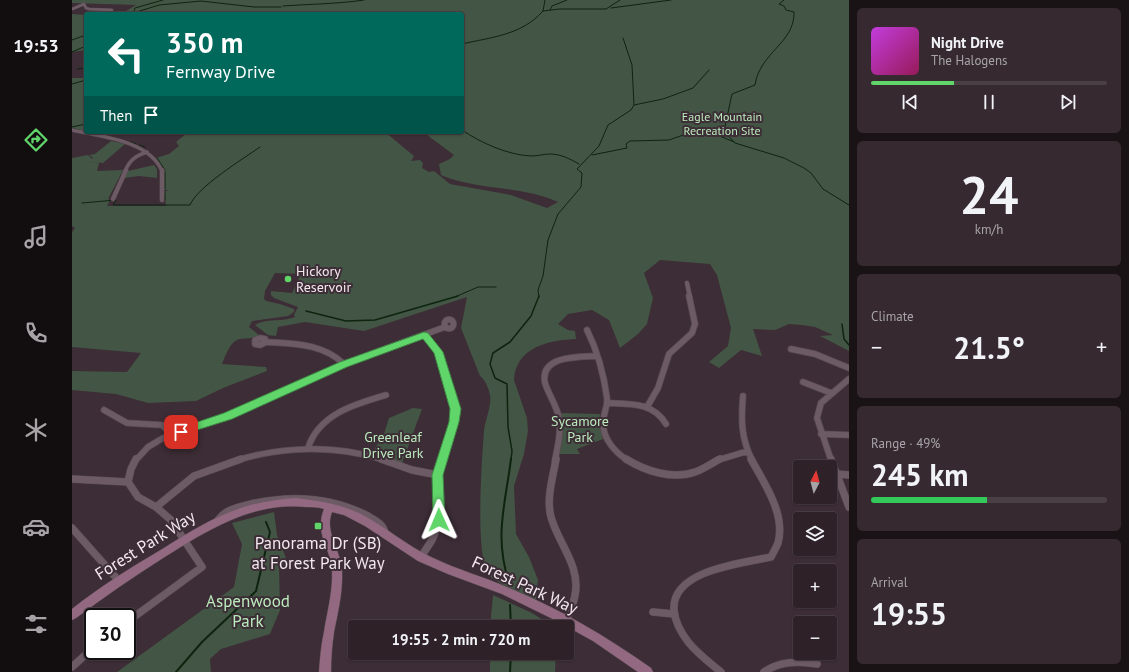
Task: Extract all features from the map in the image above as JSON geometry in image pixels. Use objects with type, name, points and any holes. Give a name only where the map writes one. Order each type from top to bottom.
[{"type":"street","points":[[72,9],[84,4],[89,9],[112,10]]},
{"type":"street","points":[[72,130],[84,133]]},
{"type":"street","points":[[88,134],[137,146],[147,152],[161,168],[162,200]]},
{"type":"street","points":[[113,199],[130,161],[136,156],[147,152]]},
{"type":"street","points":[[647,407],[659,386],[670,354],[690,336],[694,329],[695,324],[687,283]]},
{"type":"street","points":[[128,482],[134,463],[142,452],[154,443],[171,434],[228,416],[344,364],[445,327]]},
{"type":"street","points":[[587,330],[597,356],[607,403],[603,424],[607,438],[613,447],[625,458],[638,466],[656,472],[674,475],[690,474],[701,470],[722,458],[748,451]]},
{"type":"street","points":[[421,557],[432,540],[438,524],[438,475],[454,422],[456,409],[438,352],[424,335]]},
{"type":"street","points":[[265,342],[314,346],[335,355],[344,364]]},
{"type":"street","points":[[791,349],[815,354],[849,368]]},
{"type":"street","points":[[566,620],[576,591],[573,568],[550,518],[549,506],[560,428],[558,414],[545,382],[544,374],[548,367],[562,358],[597,356]]},
{"type":"street","points":[[831,460],[821,434],[817,418],[821,403],[849,379]]},
{"type":"street","points":[[803,382],[831,393]]},
{"type":"street","points":[[308,448],[312,434],[322,423],[354,407],[386,395]]},
{"type":"street","points":[[721,672],[689,643],[680,629],[674,614],[674,600],[682,585],[695,577],[771,557],[776,550],[780,538],[778,521],[771,499],[748,451],[741,427],[743,396]]},
{"type":"street","points":[[607,403],[634,404],[647,407],[663,417],[666,424]]},
{"type":"street","points":[[104,410],[127,422],[162,425],[171,434]]},
{"type":"street","points":[[821,434],[849,435]]},
{"type":"street","points":[[156,507],[183,484],[204,471],[248,457],[281,450],[308,448],[332,449],[375,458],[404,469],[438,475]]},
{"type":"street","points":[[849,475],[837,474],[849,507]]},
{"type":"street","points":[[72,479],[128,482]]},
{"type":"street","points":[[128,482],[138,497],[156,507],[171,520],[202,567],[136,615]]},
{"type":"street","name":"Forest Park Way","points":[[218,520],[223,512],[257,502],[285,498],[311,498],[337,503],[362,513],[382,526],[385,534]]},
{"type":"street","name":"Forest Park Way","points":[[72,615],[119,581],[218,520],[241,511],[273,504],[304,503],[329,507],[355,516],[421,557],[514,595],[564,620]]},
{"type":"street","points":[[325,672],[325,650],[337,575],[335,558],[324,526],[324,517],[329,507]]},
{"type":"street","points":[[72,528],[119,581]]},
{"type":"street","points":[[653,612],[674,614]]},
{"type":"street","name":"Forest Park Way","points":[[574,626],[620,653],[647,672]]},
{"type":"street","points":[[72,667],[84,656]]},
{"type":"street","points":[[764,672],[771,667],[786,664],[802,662],[817,664],[816,660]]},
{"type":"green space","name":"Eagle Mountain Recreation Site","points":[[72,0],[849,0],[849,351],[820,336],[833,335],[815,327],[789,324],[775,330],[753,329],[762,356],[741,350],[719,368],[709,362],[728,346],[731,328],[717,275],[710,264],[660,260],[644,273],[653,298],[647,324],[638,334],[620,348],[609,320],[592,310],[568,314],[558,324],[568,330],[575,331],[576,339],[555,341],[527,353],[516,369],[514,380],[527,418],[528,431],[524,454],[514,486],[516,534],[529,557],[538,580],[536,600],[518,592],[491,577],[488,574],[484,563],[480,527],[480,505],[484,431],[490,399],[488,387],[484,379],[480,376],[461,328],[467,297],[364,331],[305,322],[278,327],[276,336],[268,335],[255,325],[295,317],[294,315],[298,307],[274,298],[271,295],[271,291],[292,293],[301,274],[275,273],[265,291],[264,299],[266,301],[294,309],[294,312],[288,316],[252,321],[249,327],[259,335],[252,338],[240,339],[234,342],[222,364],[266,367],[267,371],[223,388],[196,401],[148,403],[116,394],[72,390],[72,371],[127,372],[141,353],[72,347],[72,232],[75,228],[72,226],[72,158],[88,155],[92,159],[93,158],[89,155],[95,154],[111,141],[125,144],[103,163],[85,162],[99,163],[97,171],[123,170],[108,199],[110,200],[107,206],[166,206],[164,192],[169,190],[164,190],[164,170],[156,158],[169,154],[179,146],[176,142],[186,134],[387,134],[414,156],[411,161],[420,160],[423,163],[422,168],[429,172],[434,171],[450,184],[511,195],[547,208],[558,202],[529,193],[470,184],[441,175],[439,164],[450,159],[454,155],[426,134],[464,134],[464,12],[124,12],[136,5],[72,3]]},
{"type":"green space","points":[[72,14],[84,15],[84,50],[72,52]]},
{"type":"green space","points":[[72,78],[84,78],[84,131],[72,128]]},
{"type":"green space","points":[[154,165],[157,169],[157,178],[139,176],[124,178],[128,171]]},
{"type":"green space","name":"Greenleaf Drive Park","points":[[413,408],[422,409],[401,466],[370,456],[384,434],[389,418]]},
{"type":"green space","name":"Sycamore Park","points":[[561,413],[600,414],[599,425],[603,439],[577,449],[580,454],[559,454],[563,426]]},
{"type":"green space","name":"Aspenwood Park","points":[[274,512],[277,535],[286,558],[279,564],[280,610],[270,634],[221,649],[210,659],[211,672],[117,672],[134,660],[136,660],[136,658],[234,587],[242,544],[232,523]]},
{"type":"green space","points":[[493,595],[532,613],[543,620],[491,620]]},
{"type":"green space","points":[[490,660],[556,660],[555,672],[490,672]]},
{"type":"waterway","points":[[134,11],[135,8],[163,0]]},
{"type":"waterway","points":[[283,6],[364,0]]},
{"type":"waterway","points":[[543,11],[545,0]]},
{"type":"waterway","points":[[550,10],[552,6],[567,0]]},
{"type":"waterway","points":[[543,11],[559,9],[606,9],[620,0]]},
{"type":"waterway","points":[[611,8],[671,0]]},
{"type":"waterway","points":[[724,131],[732,94],[755,85],[763,64],[789,32],[793,23],[794,12],[786,10],[784,6],[779,4],[784,0]]},
{"type":"waterway","points":[[136,12],[159,5],[201,1],[254,7],[281,7]]},
{"type":"waterway","points":[[464,44],[495,37],[516,30],[535,19],[543,11]]},
{"type":"waterway","points":[[72,40],[84,34]]},
{"type":"waterway","points":[[623,38],[632,65],[634,105]]},
{"type":"waterway","points":[[72,52],[84,47]]},
{"type":"waterway","points":[[77,69],[84,68]]},
{"type":"waterway","points":[[634,105],[663,99],[693,88],[709,70]]},
{"type":"waterway","points":[[72,84],[84,81]]},
{"type":"waterway","points":[[539,296],[538,290],[543,276],[548,240],[558,214],[581,187],[582,173],[577,169],[599,146],[608,125],[631,110],[634,105]]},
{"type":"waterway","points":[[72,127],[84,124]]},
{"type":"waterway","points":[[74,129],[83,131]]},
{"type":"waterway","points":[[464,131],[486,144],[504,151],[531,156],[554,154],[579,164]]},
{"type":"waterway","points":[[592,155],[627,148],[626,144],[630,141],[669,140],[689,133],[701,135],[724,131]]},
{"type":"waterway","points":[[724,131],[735,143],[784,158],[804,168],[811,173],[823,189],[849,205]]},
{"type":"waterway","points":[[720,136],[734,142]]},
{"type":"waterway","points":[[130,142],[136,144]]},
{"type":"waterway","points":[[139,145],[145,147]]},
{"type":"waterway","points":[[82,203],[116,200],[113,205],[190,205],[194,198],[211,182],[260,147]]},
{"type":"waterway","points":[[157,158],[165,170]]},
{"type":"waterway","points":[[165,172],[165,189]]},
{"type":"waterway","points":[[165,192],[165,200]]},
{"type":"waterway","points":[[456,297],[478,287],[496,287]]},
{"type":"waterway","points":[[511,460],[512,451],[508,427],[507,384],[495,378],[490,364],[493,353],[510,342],[531,316],[539,296]]},
{"type":"waterway","points":[[306,311],[346,321],[375,320],[456,297]]},
{"type":"waterway","points":[[842,324],[844,339],[849,345]]},
{"type":"waterway","points":[[509,583],[502,550],[501,536],[511,459]]},
{"type":"waterway","points":[[176,672],[202,642],[256,591],[270,532],[266,522]]},
{"type":"waterway","points":[[510,605],[511,620]]},
{"type":"waterway","points":[[510,672],[511,660]]},
{"type":"place","name":"Hickory Reservoir","points":[[288,279]]},
{"type":"place","name":"Panorama Dr (SB) at Forest Park Way","points":[[318,526]]},
{"type":"route","points":[[181,432],[228,416],[344,364],[424,335],[438,352],[456,409],[454,422],[437,480],[439,520]]}]
